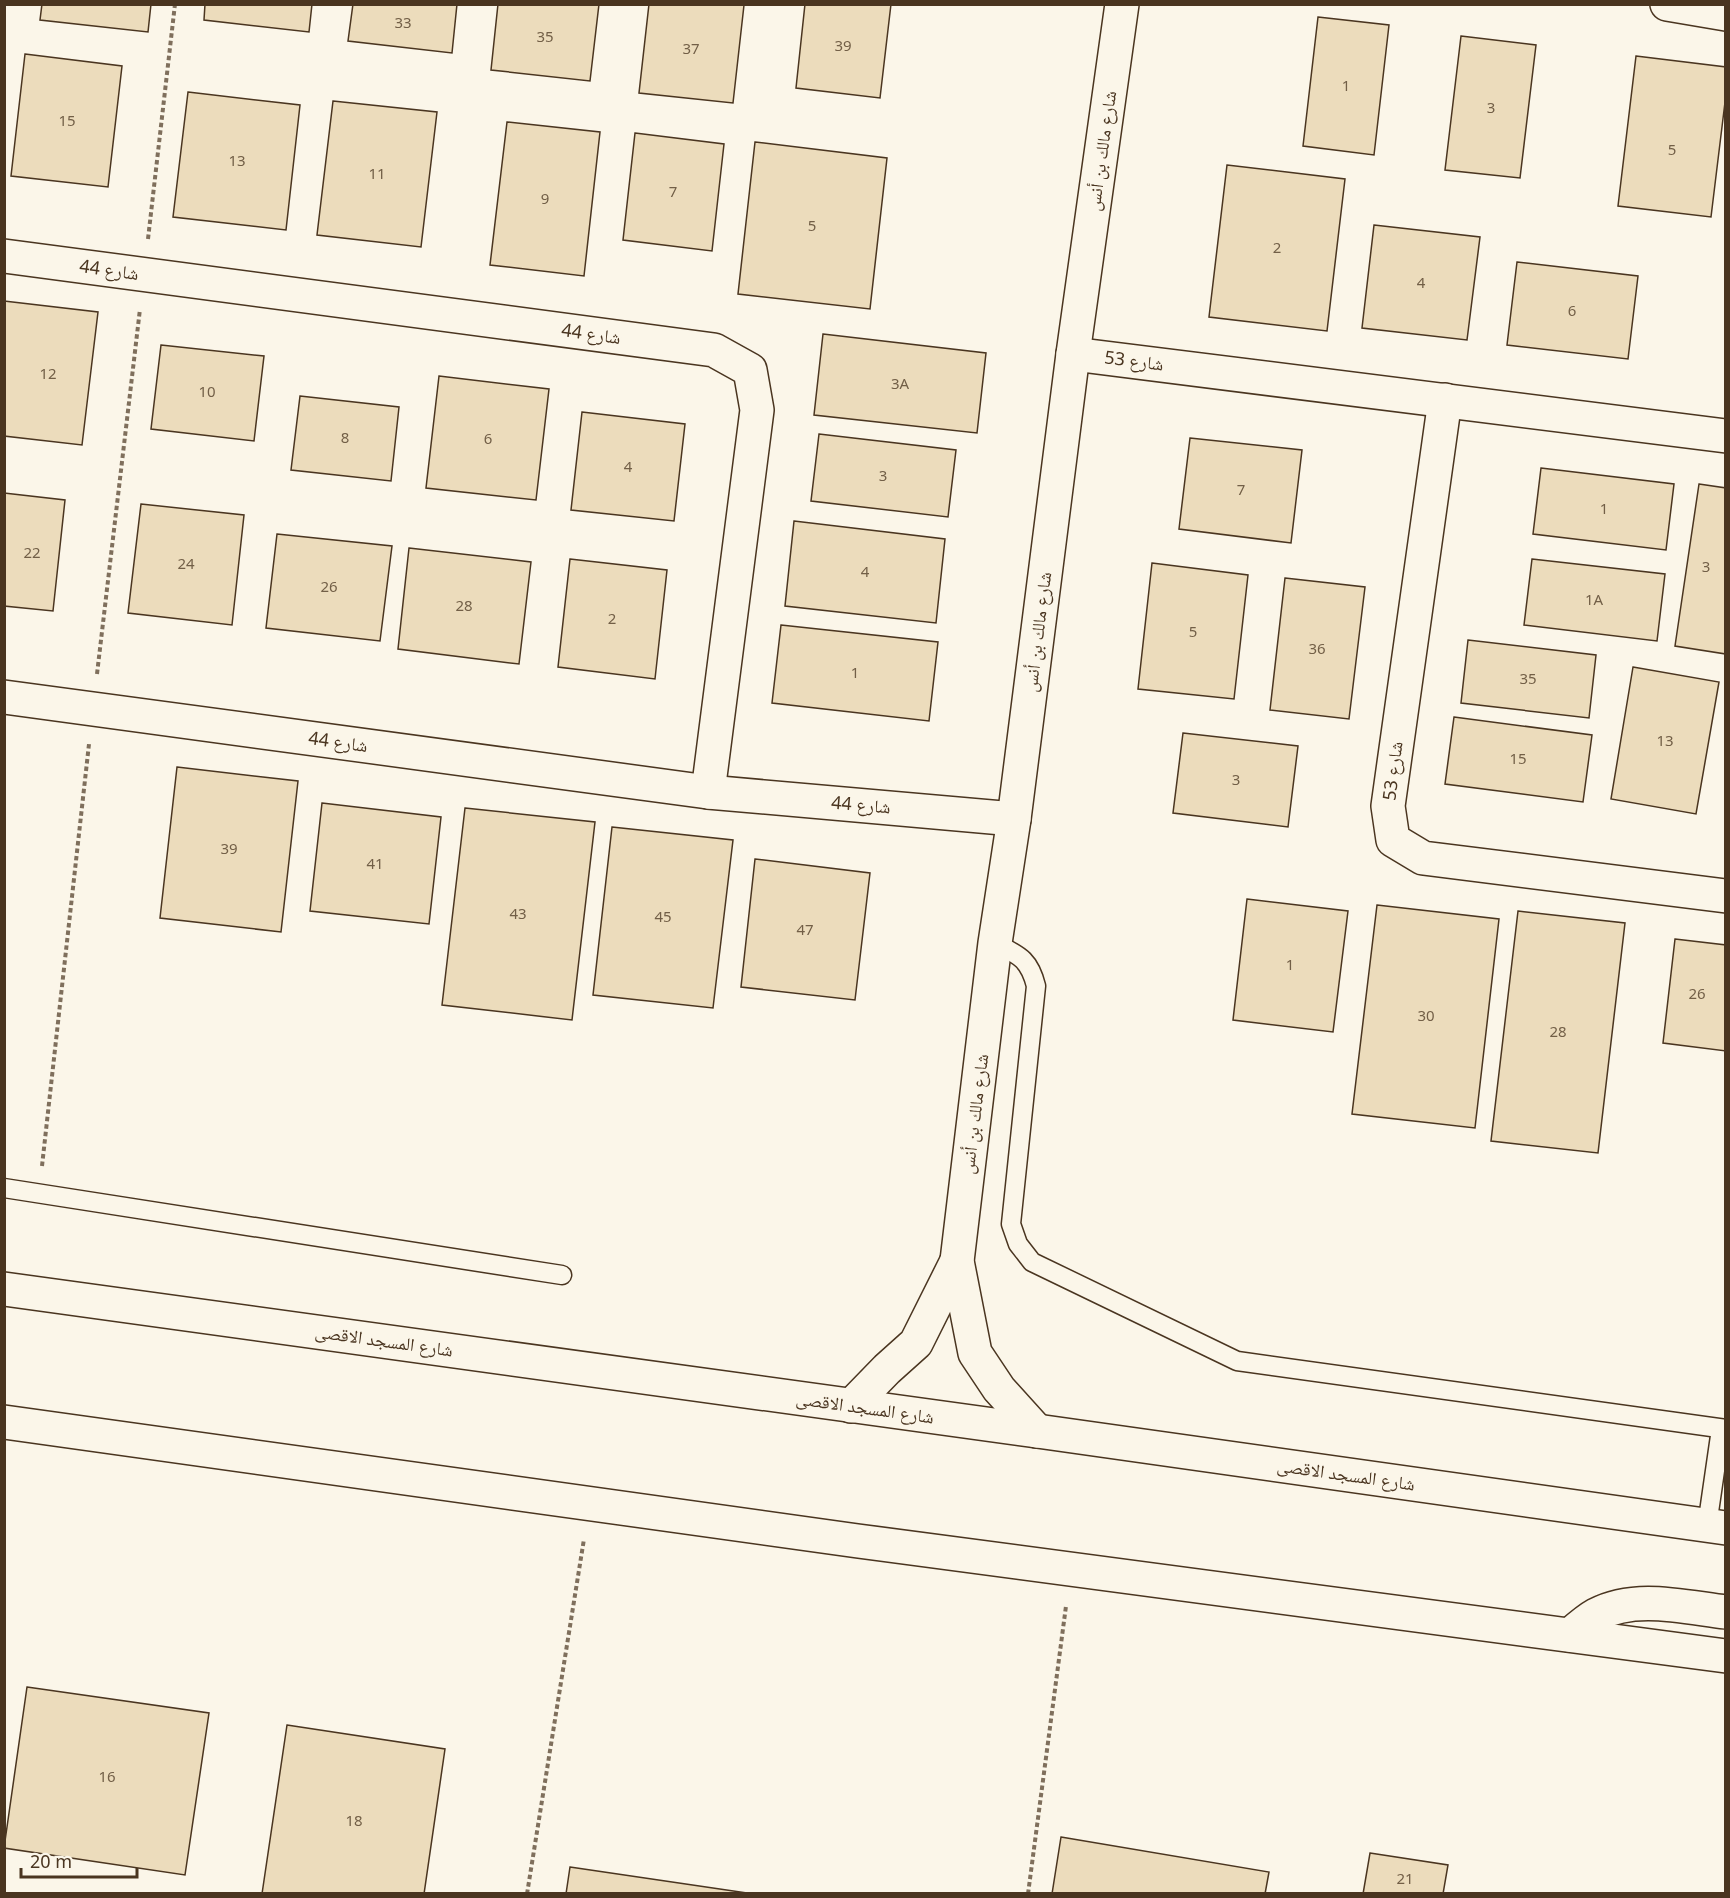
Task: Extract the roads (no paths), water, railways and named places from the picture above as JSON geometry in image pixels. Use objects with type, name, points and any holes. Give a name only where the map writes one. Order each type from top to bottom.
[{"type":"street","name":"شارع مالك بن أنس","points":[[1037,1431],[999,1389],[975,1353],[957,1261],[995,943],[1014,819],[1073,354],[1122,4]]},
{"type":"street","points":[[1667,4],[1725,14]]},
{"type":"street","name":"شارع 44","points":[[4,256],[714,350],[750,370],[758,410],[708,792]]},
{"type":"street","name":"شارع 53","points":[[1073,354],[1445,400],[1723,430]]},
{"type":"street","name":"شارع 53","points":[[1445,400],[1388,806],[1393,840],[1423,858],[1725,896]]},
{"type":"street","name":"شارع 44","points":[[4,697],[708,792],[1014,819]]},
{"type":"street","name":"شارع مالك بن أنس","points":[[851,1406],[916,1343],[957,1261]]},
{"type":"street","name":"شارع المسجد الاقصى","points":[[14,1294],[1037,1431],[1716,1527]]},
{"type":"street","points":[[4,1422],[1071,1569],[1725,1656]]},
{"type":"street","points":[[1570,1635],[1596,1615],[1628,1604],[1661,1604],[1725,1612]]},
{"type":"lane","points":[[995,943],[1023,958],[1032,971],[1036,986],[1011,1224],[1018,1244],[1032,1262],[1237,1361],[1723,1429],[1716,1527]]},
{"type":"lane","points":[[4,1188],[562,1275]]}]
